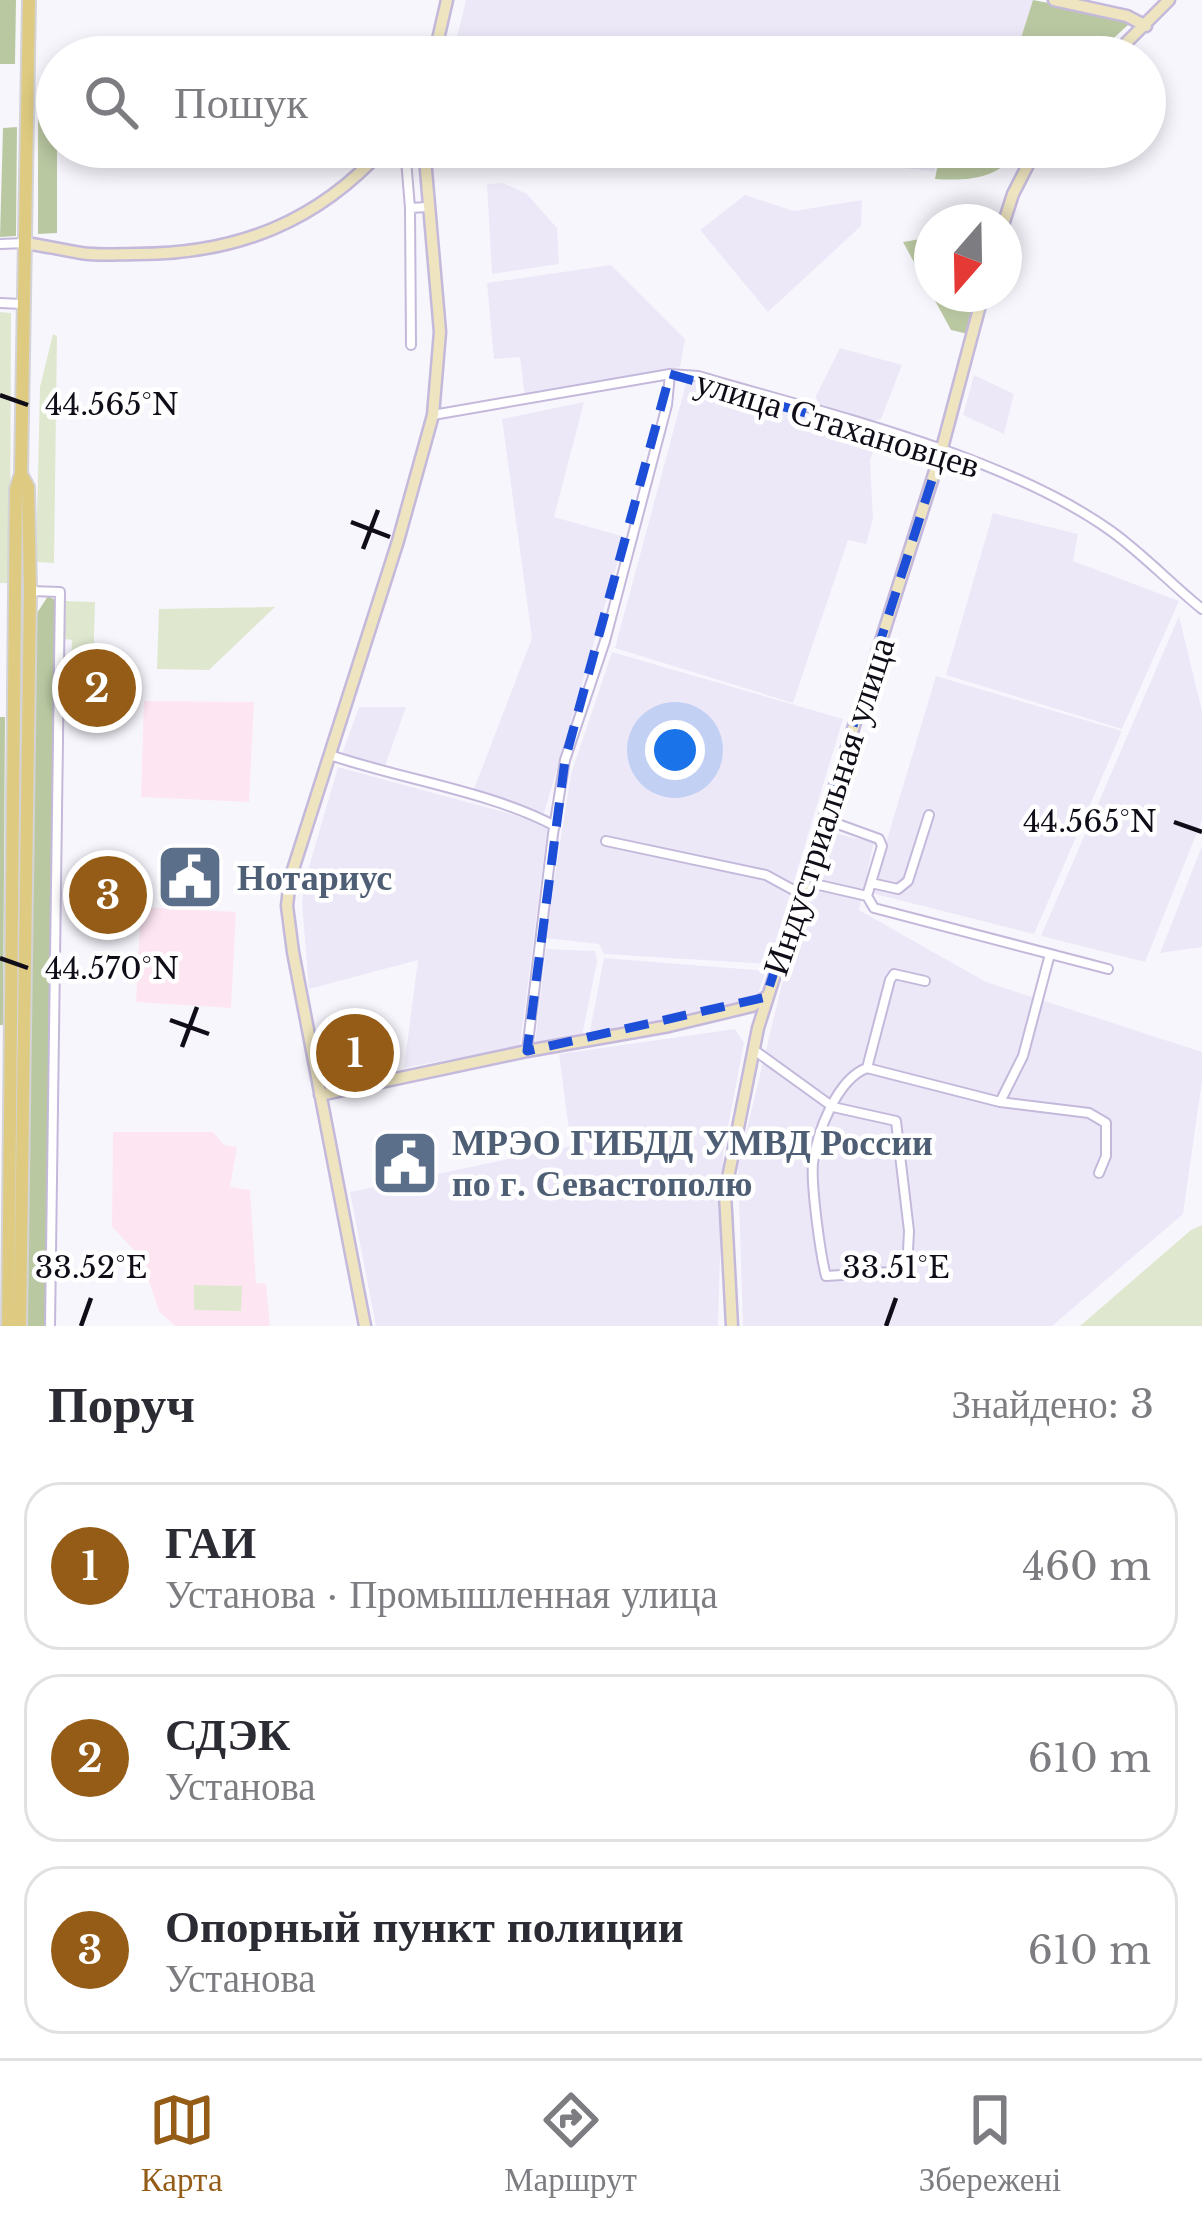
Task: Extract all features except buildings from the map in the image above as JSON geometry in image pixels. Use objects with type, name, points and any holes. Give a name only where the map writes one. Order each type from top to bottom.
[{"type":"main road","points":[[20,1326],[23,589],[16,488],[21,474],[29,0]]},
{"type":"main road","points":[[439,36],[447,0]]},
{"type":"main road","points":[[1054,0],[1127,16],[1145,26]]},
{"type":"main road","points":[[1134,36],[1169,0]]},
{"type":"main road","points":[[26,243],[83,254],[215,250],[285,224],[319,205],[366,168]]},
{"type":"main road","points":[[365,1326],[287,905],[290,879],[428,443],[440,368],[440,332],[425,168]]},
{"type":"main road","points":[[1009,204],[1025,168]]},
{"type":"main road","name":"Индустриальная улица","points":[[732,1326],[725,1192],[758,1028],[941,452],[978,312]]},
{"type":"main road","points":[[8,1326],[5,1209],[23,589]]},
{"type":"main road","points":[[320,1095],[669,1026],[752,1006],[766,997]]},
{"type":"main road","points":[[752,1006],[758,1028]]},
{"type":"street","points":[[407,168],[411,345]]},
{"type":"street","points":[[410,208],[427,207]]},
{"type":"street","points":[[0,244],[26,243]]},
{"type":"street","points":[[0,303],[24,304]]},
{"type":"street","points":[[527,1051],[565,760],[604,641],[667,405],[670,374]]},
{"type":"street","name":"улица Стахановцев","points":[[433,416],[670,374],[698,376],[1009,475],[1109,530],[1202,609]]},
{"type":"street","points":[[0,586],[60,592],[50,1326]]},
{"type":"street","points":[[330,755],[555,826]]},
{"type":"street","points":[[871,883],[898,889],[908,881],[929,815]]},
{"type":"street","points":[[824,819],[879,838],[882,846],[867,896]]},
{"type":"street","points":[[606,841],[766,875],[799,893],[819,886],[867,896],[878,910],[1108,969]]},
{"type":"street","points":[[805,873],[819,886]]},
{"type":"street","points":[[1000,1102],[1023,1057],[1050,954]]},
{"type":"street","points":[[867,1068],[890,980],[894,974],[925,981]]},
{"type":"street","points":[[754,1050],[833,1107],[896,1121],[909,1231],[908,1271],[826,1276],[813,1164],[833,1107],[854,1073],[867,1068],[1000,1102],[1088,1113],[1106,1123],[1109,1136],[1100,1173]]},
{"type":"highlighted area","points":[[670,374],[941,452],[766,997],[527,1051],[565,760]]},
{"type":"shaded area","points":[[466,0],[1033,0],[1022,36],[457,36]]},
{"type":"shaded area","points":[[503,183],[527,194],[557,228],[559,264],[492,274],[487,184]]},
{"type":"shaded area","points":[[745,195],[794,211],[862,200],[861,226],[768,312],[700,230]]},
{"type":"shaded area","points":[[611,265],[685,339],[680,367],[525,398],[520,357],[494,359],[487,283]]},
{"type":"shaded area","points":[[840,348],[902,365],[881,419],[871,421],[818,405],[816,396]]},
{"type":"shaded area","points":[[974,375],[1014,394],[1004,434],[963,415]]},
{"type":"shaded area","points":[[687,380],[878,439],[870,460],[873,519],[866,544],[848,540],[793,703],[615,648]]},
{"type":"shaded area","points":[[584,402],[554,517],[625,537],[544,813],[474,789],[532,638],[502,419]]},
{"type":"shaded area","points":[[993,513],[1078,534],[1073,561],[1179,601],[1122,729],[946,675]]},
{"type":"shaded area","points":[[1179,616],[1202,711],[1202,820],[1145,962],[1041,936]]},
{"type":"shaded area","points":[[612,652],[843,719],[769,964],[604,954],[599,944],[545,938],[571,774]]},
{"type":"shaded area","points":[[936,676],[1122,731],[1034,934],[871,893]]},
{"type":"shaded area","points":[[144,701],[254,702],[249,802],[141,797]]},
{"type":"shaded area","points":[[359,707],[406,707],[385,766],[342,754]]},
{"type":"shaded area","points":[[338,767],[548,824],[520,1046],[404,1068],[418,960],[309,989],[304,884]]},
{"type":"shaded area","points":[[828,832],[874,842],[859,910],[986,982],[1202,1052],[1183,1214],[1052,1326],[743,1326],[738,1166],[795,930]]},
{"type":"shaded area","points":[[1202,846],[1202,947],[1160,953]]},
{"type":"shaded area","points":[[141,907],[236,912],[231,1008],[136,1002]]},
{"type":"shaded area","points":[[546,949],[595,951],[597,962],[582,1036],[535,1043]]},
{"type":"shaded area","points":[[604,958],[766,971],[757,997],[664,1023],[589,1036]]},
{"type":"shaded area","points":[[735,1029],[744,1043],[723,1153],[718,1326],[376,1326],[350,1192],[571,1146],[559,1054]]},
{"type":"shaded area","points":[[113,1132],[213,1132],[224,1145],[237,1147],[230,1187],[250,1190],[256,1283],[266,1284],[270,1326],[175,1326],[159,1311],[148,1279],[146,1251],[135,1251],[112,1227]]},
{"type":"green space","points":[[0,0],[16,0],[15,64],[0,64]]},
{"type":"green space","points":[[1033,0],[1127,18],[1129,24],[1116,36],[1022,36]]},
{"type":"green space","points":[[17,127],[16,236],[0,237],[3,128]]},
{"type":"green space","points":[[38,168],[57,168],[57,233],[38,234]]},
{"type":"green space","points":[[937,168],[1000,168],[971,178],[935,179]]},
{"type":"green space","points":[[914,240],[914,262],[903,242]]},
{"type":"green space","points":[[0,312],[11,313],[10,583],[0,583]]},
{"type":"green space","points":[[941,312],[974,312],[968,334],[951,330]]},
{"type":"green space","points":[[53,334],[57,336],[54,563],[36,562],[40,387]]},
{"type":"green space","points":[[48,596],[57,601],[48,1231],[45,1326],[27,1326],[37,613]]},
{"type":"green space","points":[[65,601],[95,602],[92,706],[70,705],[72,640],[64,639]]},
{"type":"green space","points":[[275,607],[209,670],[157,669],[159,609]]},
{"type":"green space","points":[[0,717],[5,717],[3,1025],[0,1025]]},
{"type":"green space","points":[[1202,1225],[1202,1326],[1080,1326],[1191,1230]]},
{"type":"green space","points":[[194,1285],[242,1286],[241,1311],[194,1310]]},
{"type":"place","name":"СДЭК","points":[[97,688]]},
{"type":"place","name":"Нотариус","points":[[190,877]]},
{"type":"place","name":"Опорный пункт полиции","points":[[108,895]]},
{"type":"place","name":"ГАИ","points":[[355,1053]]},
{"type":"place","name":"МРЭО ГИБДД УМВД России по г. Севастополю","points":[[405,1163]]}]
